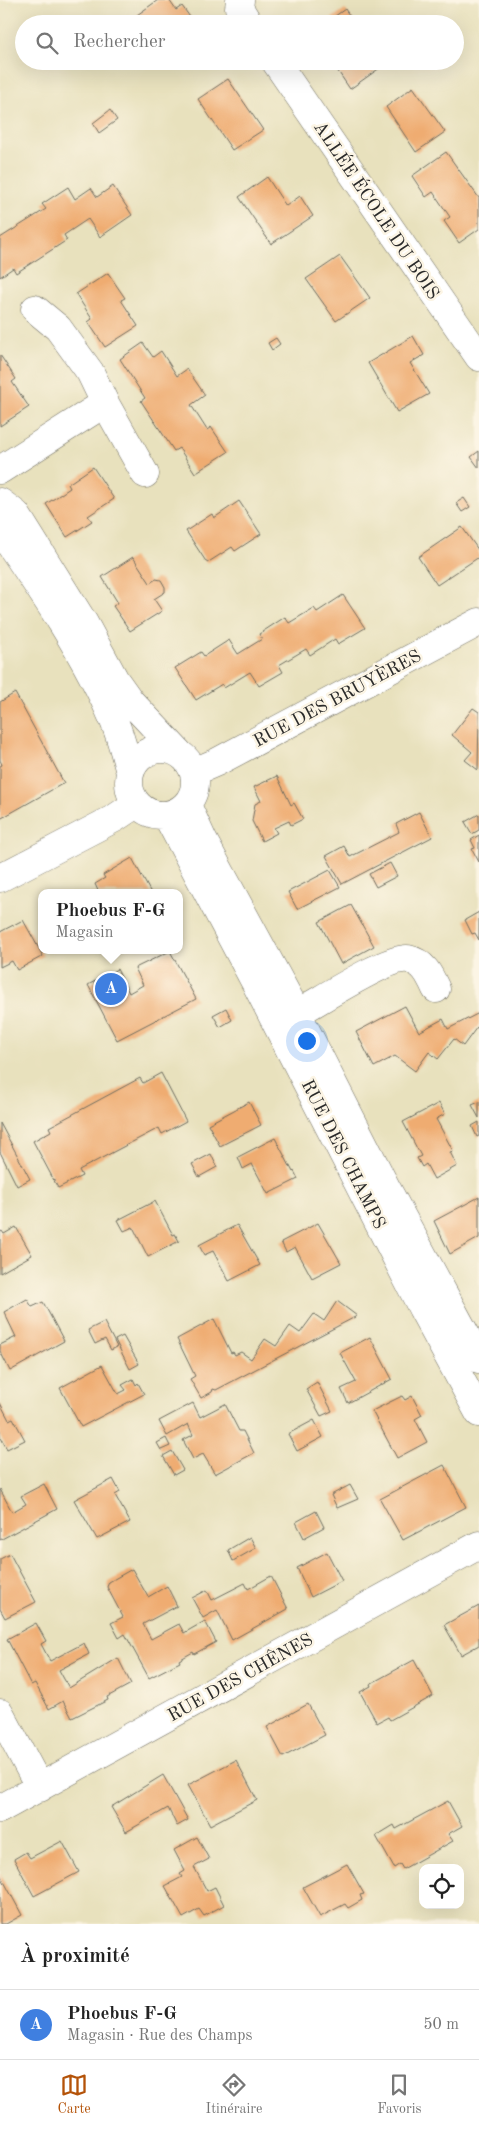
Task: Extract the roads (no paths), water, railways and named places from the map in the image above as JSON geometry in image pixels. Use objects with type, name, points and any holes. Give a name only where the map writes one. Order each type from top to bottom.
[{"type":"street","points":[[240,0],[238,8],[243,15]]},
{"type":"street","name":"ALLÉE ÉCOLE DU BOIS","points":[[281,70],[479,357]]},
{"type":"street","points":[[35,309],[58,328],[90,372],[105,404],[145,474]]},
{"type":"street","points":[[0,470],[105,404]]},
{"type":"street","points":[[0,502],[16,514],[84,623],[115,680],[130,701],[187,763],[196,783],[193,795],[177,810],[155,816],[136,804],[130,794],[128,783],[130,772],[144,754],[155,749],[167,749],[187,763]]},
{"type":"street","points":[[0,530],[59,618],[103,697],[115,723],[130,772]]},
{"type":"street","name":"RUE DES BRUYÈRES","points":[[187,763],[217,762],[479,622]]},
{"type":"street","points":[[0,878],[115,818],[136,804]]},
{"type":"street","name":"RUE DES CHAMPS","points":[[177,810],[203,840],[297,1013],[387,1189],[479,1359]]},
{"type":"street","name":"RUE DES CHAMPS","points":[[177,810],[256,984],[422,1308],[479,1413]]},
{"type":"street","points":[[297,1013],[398,959],[409,960],[419,964],[428,972],[436,989]]},
{"type":"street","name":"RUE DES CHÊNES","points":[[0,1809],[479,1544]]},
{"type":"street","points":[[0,1713],[40,1788]]},
{"type":"place","name":"Phoebus F-G","points":[[111,989]]}]
